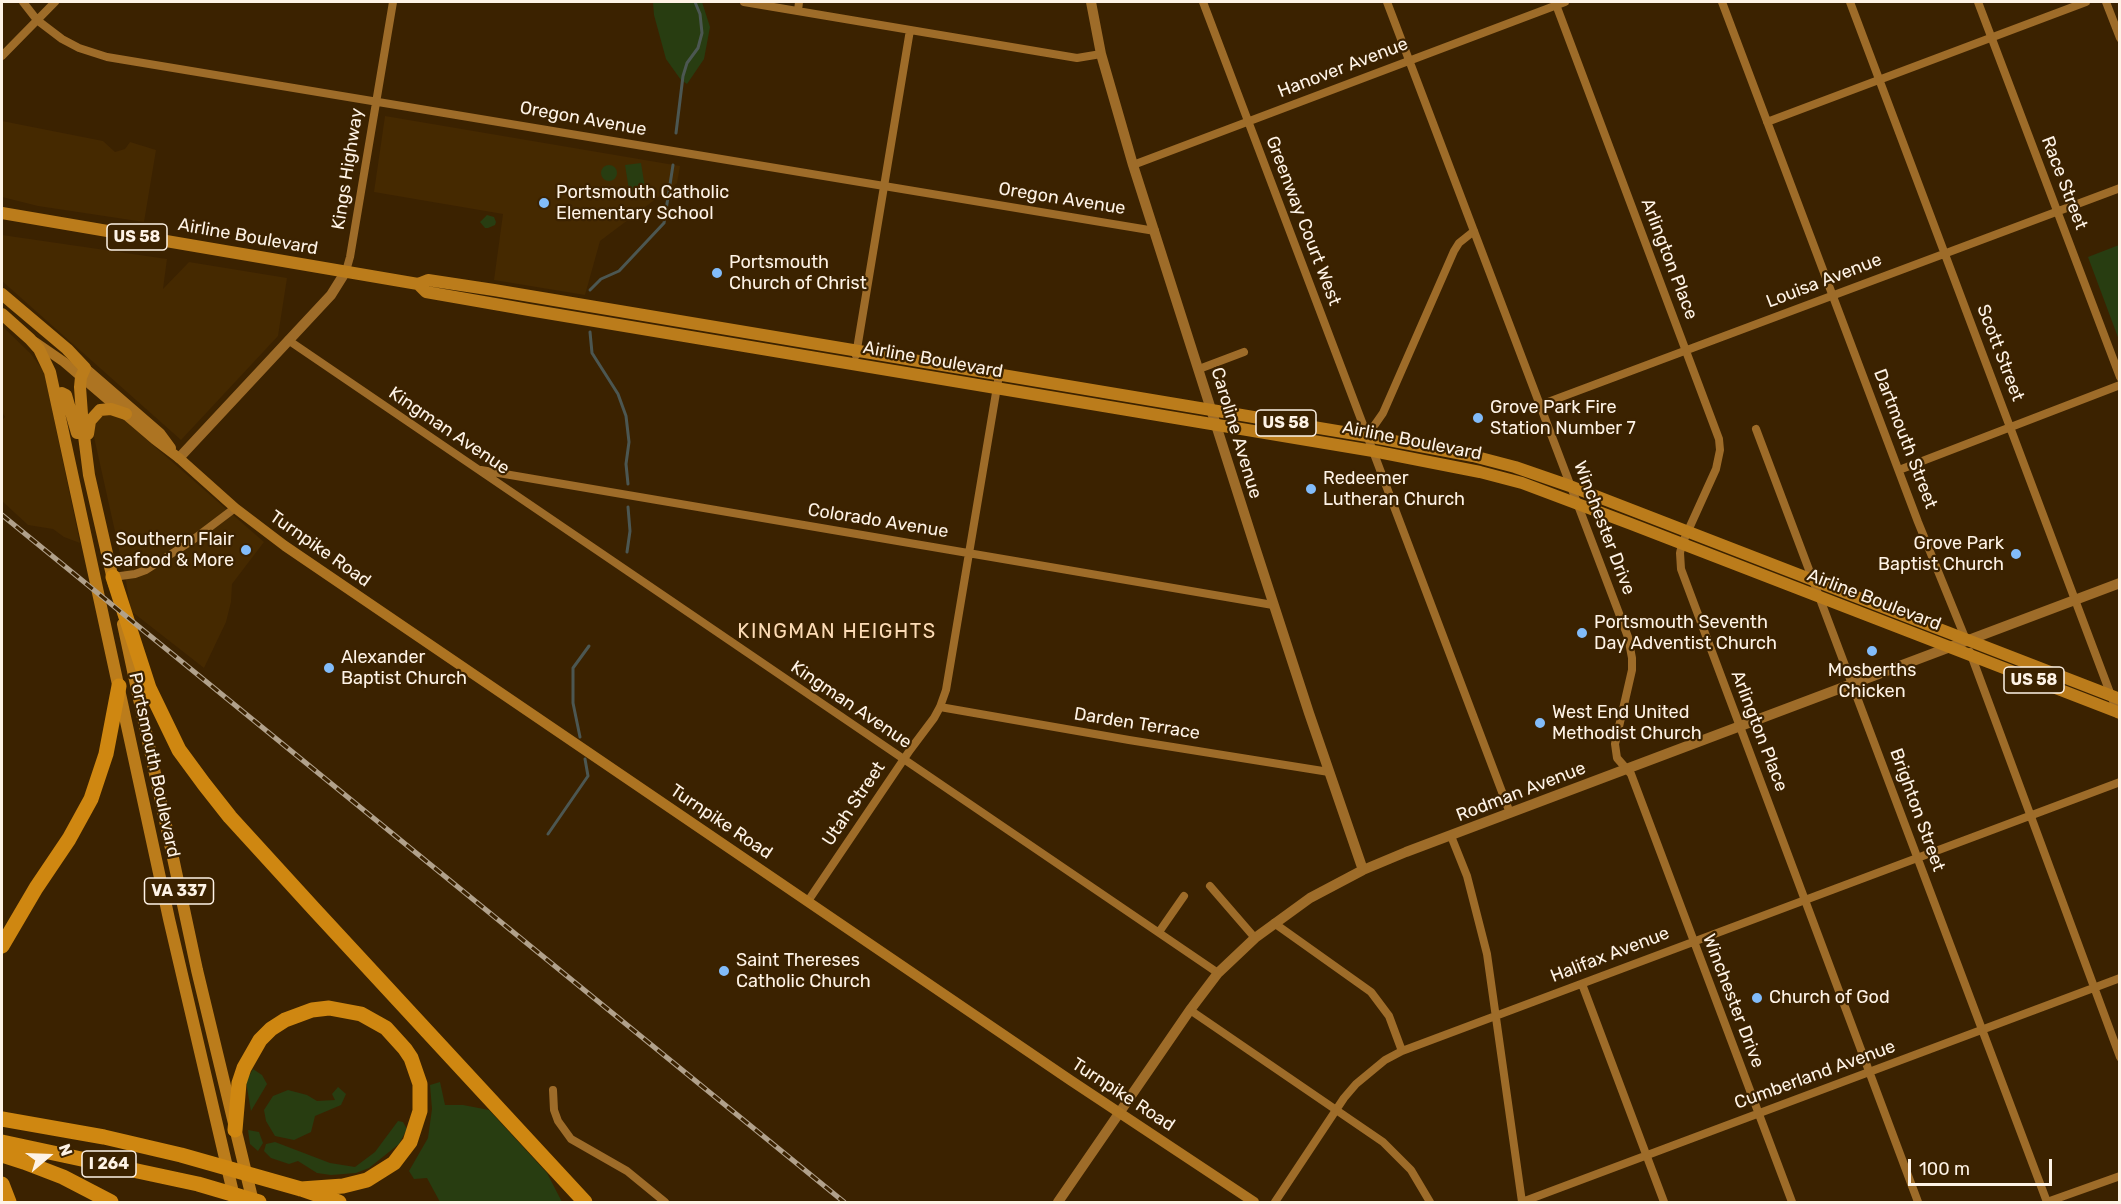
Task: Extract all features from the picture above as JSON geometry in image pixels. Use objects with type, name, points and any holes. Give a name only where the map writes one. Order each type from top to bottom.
[{"type":"highway","points":[[113,577],[149,688],[179,750],[204,784],[230,817],[585,1203]]},
{"type":"highway","points":[[2,946],[36,888],[69,840],[91,799],[106,754],[119,686]]},
{"type":"highway","points":[[235,1130],[239,1083],[244,1068],[260,1040],[271,1029],[285,1020],[312,1010],[329,1008],[361,1014],[386,1028],[411,1058],[420,1084],[420,1111],[410,1142],[394,1163],[367,1180],[344,1186],[301,1189]]},
{"type":"highway","name":"I 264","points":[[8,1121],[105,1137],[182,1155],[301,1189],[339,1203]]},
{"type":"highway","name":"I 264","points":[[2,1142],[198,1184],[259,1203]]},
{"type":"highway","points":[[2,1155],[63,1178],[111,1203]]},
{"type":"highway","points":[[2,1184],[9,1203]]},
{"type":"main road","name":"Airline Boulevard","points":[[2,213],[418,284],[428,280],[531,296],[1367,436],[1473,456],[1515,467],[1570,486],[2115,697]]},
{"type":"main road","name":"Airline Boulevard","points":[[418,284],[426,292],[1373,451],[1480,472],[1522,483],[2119,714]]},
{"type":"main road","points":[[2,294],[83,372]]},
{"type":"main road","points":[[529,310],[531,296]]},
{"type":"main road","name":"Portsmouth Boulevard","points":[[2,314],[30,339],[83,372],[83,428],[89,475],[177,879],[253,1203]]},
{"type":"main road","name":"Portsmouth Boulevard","points":[[30,339],[46,360],[56,395],[169,919],[236,1203]]},
{"type":"main road","name":"Turnpike Road","points":[[83,372],[126,414],[235,508],[285,546],[1254,1203]]},
{"type":"main road","name":"Turnpike Road","points":[[83,372],[160,433],[179,458]]},
{"type":"main road","points":[[56,395],[62,393],[66,395],[89,475]]},
{"type":"main road","points":[[87,453],[89,426],[95,414],[105,408],[126,414]]},
{"type":"street","name":"Oregon Avenue","points":[[23,2],[37,20],[62,39],[79,48],[107,57],[1155,231]]},
{"type":"street","points":[[2,56],[55,2]]},
{"type":"street","name":"Kings Highway","points":[[179,458],[332,295],[346,271],[393,2]]},
{"type":"street","points":[[744,2],[1077,58],[1101,54]]},
{"type":"street","points":[[798,11],[799,2]]},
{"type":"street","name":"Caroline Avenue","points":[[1091,2],[1101,54],[1133,165],[1274,605],[1363,870]]},
{"type":"street","name":"Greenway Court West","points":[[1203,2],[1510,813]]},
{"type":"street","name":"Winchester Drive","points":[[1387,2],[1631,649],[1632,670],[1615,744],[1617,758],[1627,769],[1792,1203]]},
{"type":"street","name":"Dartmouth Street","points":[[1722,2],[1966,641],[2120,1057]]},
{"type":"street","name":"Scott Street","points":[[1850,2],[2076,600],[2115,697],[2119,714]]},
{"type":"street","name":"Race Street","points":[[1978,2],[2120,377]]},
{"type":"street","points":[[1767,122],[2086,2]]},
{"type":"street","points":[[2106,2],[2120,38]]},
{"type":"street","name":"Hanover Avenue","points":[[1133,165],[1558,3]]},
{"type":"street","name":"Arlington Place","points":[[1558,3],[1716,428],[1720,450],[1716,469],[1682,544],[1681,569],[1918,1203]]},
{"type":"street","points":[[854,364],[910,30]]},
{"type":"street","name":"Louisa Avenue","points":[[1540,405],[2120,188]]},
{"type":"street","points":[[1367,436],[1383,413],[1454,251],[1459,243],[1474,231]]},
{"type":"street","name":"Kingman Avenue","points":[[288,340],[1218,973]]},
{"type":"street","points":[[1199,369],[1244,352]]},
{"type":"street","name":"Utah Street","points":[[808,901],[940,707],[970,552],[999,375]]},
{"type":"street","points":[[1899,470],[2120,385]]},
{"type":"street","name":"Brighton Street","points":[[1756,429],[2047,1203]]},
{"type":"street","name":"Colorado Avenue","points":[[476,470],[1274,605]]},
{"type":"street","points":[[113,577],[146,570],[190,542],[235,508]]},
{"type":"street","name":"Rodman Avenue","points":[[1058,1203],[1119,1112],[1218,973],[1255,938],[1310,898],[1363,870],[2120,583]]},
{"type":"street","name":"Darden Terrace","points":[[940,707],[1329,772]]},
{"type":"street","name":"Halifax Avenue","points":[[1275,1203],[1356,1084],[1370,1071],[1402,1051],[2120,782]]},
{"type":"street","points":[[1451,836],[1467,876],[1488,962],[1522,1203]]},
{"type":"street","points":[[1210,885],[1255,938]]},
{"type":"street","points":[[1159,932],[1184,896]]},
{"type":"street","points":[[1274,923],[1371,992],[1389,1016],[1402,1051]]},
{"type":"street","name":"Cumberland Avenue","points":[[1522,1203],[2120,978]]},
{"type":"street","points":[[1582,984],[1664,1203]]},
{"type":"street","points":[[1190,1010],[1383,1142],[1411,1170],[1430,1203]]},
{"type":"street","points":[[553,1090],[554,1110],[571,1139],[627,1171],[665,1203]]},
{"type":"street","points":[[2047,1203],[2120,1176]]},
{"type":"shaded area","name":"Portsmouth Catholic Elementary School","points":[[385,116],[680,166],[677,183],[600,241],[585,295],[494,280],[503,214],[374,192]]},
{"type":"shaded area","points":[[2,121],[103,141],[115,152],[125,149],[130,142],[156,150],[144,222],[38,206],[2,197]]},
{"type":"shaded area","points":[[2,235],[167,259],[163,289],[189,262],[287,278],[278,336],[181,440],[2,281]]},
{"type":"shaded area","points":[[2,326],[31,354],[44,372],[80,543],[64,537],[53,529],[28,525],[2,501],[2,420],[5,417],[2,412]]},
{"type":"shaded area","points":[[112,413],[122,418],[264,542],[232,584],[231,602],[226,622],[204,668],[131,611],[94,437],[96,419]]},
{"type":"green space","points":[[653,2],[702,2],[710,27],[704,59],[687,84],[681,80],[666,59],[654,15]]},
{"type":"green space","points":[[641,163],[646,194],[630,196],[625,165]]},
{"type":"green space","points":[[606,165],[612,165],[617,173],[615,179],[606,181],[601,176],[601,170]]},
{"type":"green space","points":[[487,215],[494,217],[496,222],[495,225],[485,228],[480,222]]},
{"type":"green space","points":[[2120,245],[2119,340],[2088,257]]},
{"type":"green space","points":[[253,1069],[262,1075],[267,1084],[251,1111],[246,1082]]},
{"type":"green space","points":[[440,1082],[445,1105],[463,1105],[489,1110],[547,1173],[562,1202],[440,1202],[427,1178],[414,1179],[409,1171],[428,1138],[432,1109],[430,1085]]},
{"type":"green space","points":[[338,1087],[346,1094],[341,1105],[315,1116],[311,1132],[294,1140],[275,1136],[266,1121],[264,1110],[273,1096],[288,1090],[307,1095],[317,1101],[335,1100],[332,1094]]},
{"type":"green space","points":[[398,1121],[403,1122],[407,1129],[399,1144],[369,1168],[356,1173],[331,1175],[317,1173],[298,1161],[289,1164],[271,1158],[264,1151],[266,1144],[275,1142],[330,1163],[355,1167],[375,1152]]},
{"type":"green space","points":[[248,1130],[259,1132],[263,1143],[258,1151],[250,1144]]},
{"type":"waterway","points":[[676,133],[683,76],[687,63],[698,48],[702,33],[700,14],[695,2]]},
{"type":"waterway","points":[[590,290],[601,279],[619,271],[664,223],[673,165]]},
{"type":"waterway","points":[[590,332],[592,353],[618,394],[626,416],[629,442],[626,464],[628,484]]},
{"type":"waterway","points":[[627,552],[630,531],[628,507]]},
{"type":"waterway","points":[[580,737],[573,703],[573,668],[589,646]]},
{"type":"waterway","points":[[548,834],[588,776],[585,759]]},
{"type":"railway","points":[[2,515],[844,1202]]},
{"type":"place","name":"Portsmouth Catholic Elementary School","points":[[544,203]]},
{"type":"place","name":"Portsmouth Church of Christ","points":[[717,273]]},
{"type":"place","name":"Grove Park Fire Station Number 7","points":[[1478,418]]},
{"type":"place","name":"Redeemer Lutheran Church","points":[[1311,489]]},
{"type":"place","name":"Southern Flair Seafood & More","points":[[246,550]]},
{"type":"place","name":"Grove Park Baptist Church","points":[[2016,554]]},
{"type":"place","name":"Portsmouth Seventh Day Adventist Church","points":[[1582,633]]},
{"type":"place","name":"Mosberths Chicken","points":[[1872,651]]},
{"type":"place","name":"Alexander Baptist Church","points":[[329,668]]},
{"type":"place","name":"West End United Methodist Church","points":[[1540,723]]},
{"type":"place","name":"Saint Thereses Catholic Church","points":[[724,971]]},
{"type":"place","name":"Church of God","points":[[1757,998]]},
{"type":"district","name":"KINGMAN HEIGHTS","points":[[837,632]]}]
